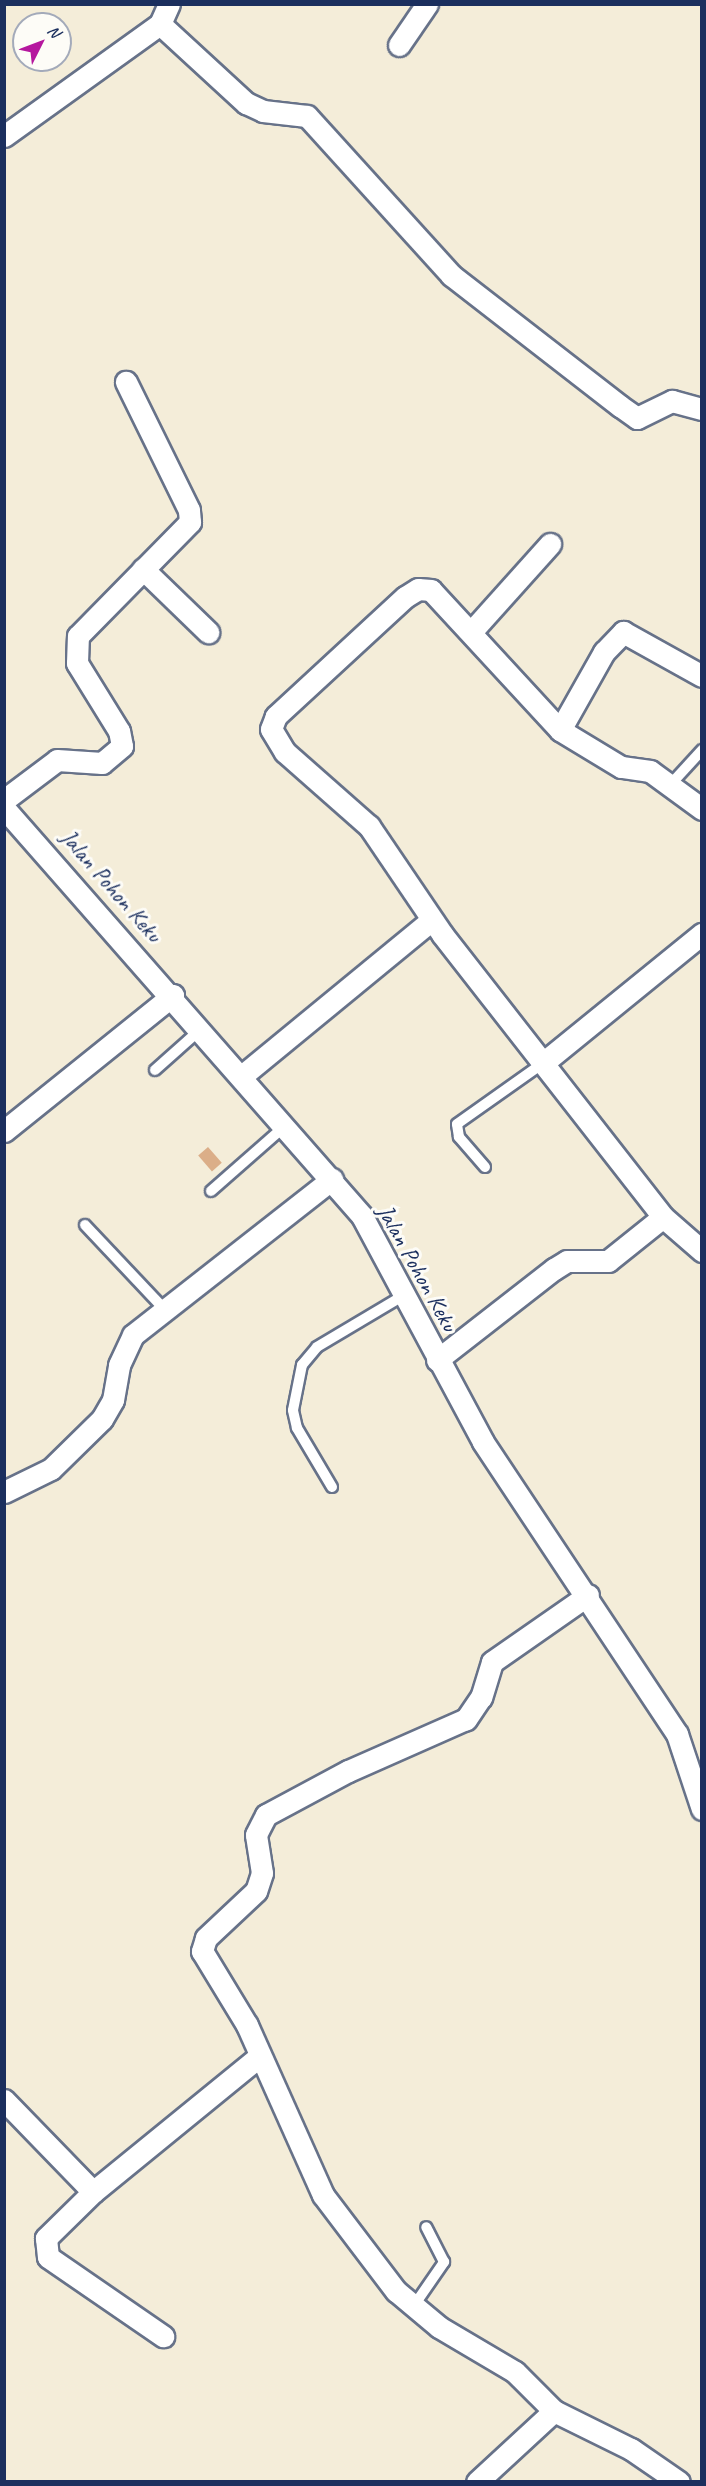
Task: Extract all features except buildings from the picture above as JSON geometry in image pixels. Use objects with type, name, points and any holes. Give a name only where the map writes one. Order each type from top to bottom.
[{"type":"street","points":[[399,45],[427,4]]},
{"type":"street","points":[[4,136],[165,14],[246,103],[263,111],[307,116],[451,275],[636,418],[672,401],[702,409]]},
{"type":"street","points":[[4,800],[57,760],[102,763],[122,746],[119,731],[84,678],[74,648],[78,636],[143,569],[181,534],[190,522],[189,510],[126,382]]},
{"type":"street","points":[[472,631],[550,544]]},
{"type":"street","points":[[143,569],[208,632]]},
{"type":"street","points":[[702,809],[671,784],[650,771],[621,767],[560,730],[446,601],[418,589],[276,716],[271,729],[285,752],[369,826],[432,920],[663,1217],[702,1251]]},
{"type":"street","points":[[560,730],[604,652],[623,632],[702,676]]},
{"type":"street","name":"Jalan Pohon Keku","points":[[4,808],[173,994],[362,1216],[406,1294],[437,1360],[483,1442],[588,1594],[677,1734],[698,1778],[702,1809]]},
{"type":"street","points":[[243,1075],[432,920]]},
{"type":"street","points":[[543,1063],[702,934]]},
{"type":"street","points":[[4,1131],[173,994]]},
{"type":"street","points":[[4,1492],[51,1469],[102,1419],[114,1400],[123,1351],[165,1310],[332,1179]]},
{"type":"street","points":[[437,1360],[554,1269],[567,1262],[608,1260],[663,1217]]},
{"type":"street","points":[[588,1594],[492,1662],[481,1697],[466,1719],[348,1771],[258,1825],[262,1873],[256,1891],[206,1938],[202,1951],[260,2056],[323,2195],[352,2237],[413,2307],[515,2372],[554,2411],[649,2460],[679,2481]]},
{"type":"street","points":[[163,2336],[48,2257],[46,2238],[93,2192],[260,2056]]},
{"type":"street","points":[[4,2100],[93,2192]]},
{"type":"street","points":[[477,2481],[554,2411]]},
{"type":"lane","points":[[671,784],[702,750]]},
{"type":"lane","points":[[155,1070],[202,1028]]},
{"type":"lane","points":[[485,1167],[459,1137],[457,1124],[543,1063]]},
{"type":"lane","points":[[211,1191],[286,1125]]},
{"type":"lane","points":[[85,1225],[165,1310]]},
{"type":"lane","points":[[332,1487],[297,1428],[293,1410],[302,1365],[317,1347],[406,1294]]},
{"type":"lane","points":[[413,2307],[444,2262],[426,2227]]}]
